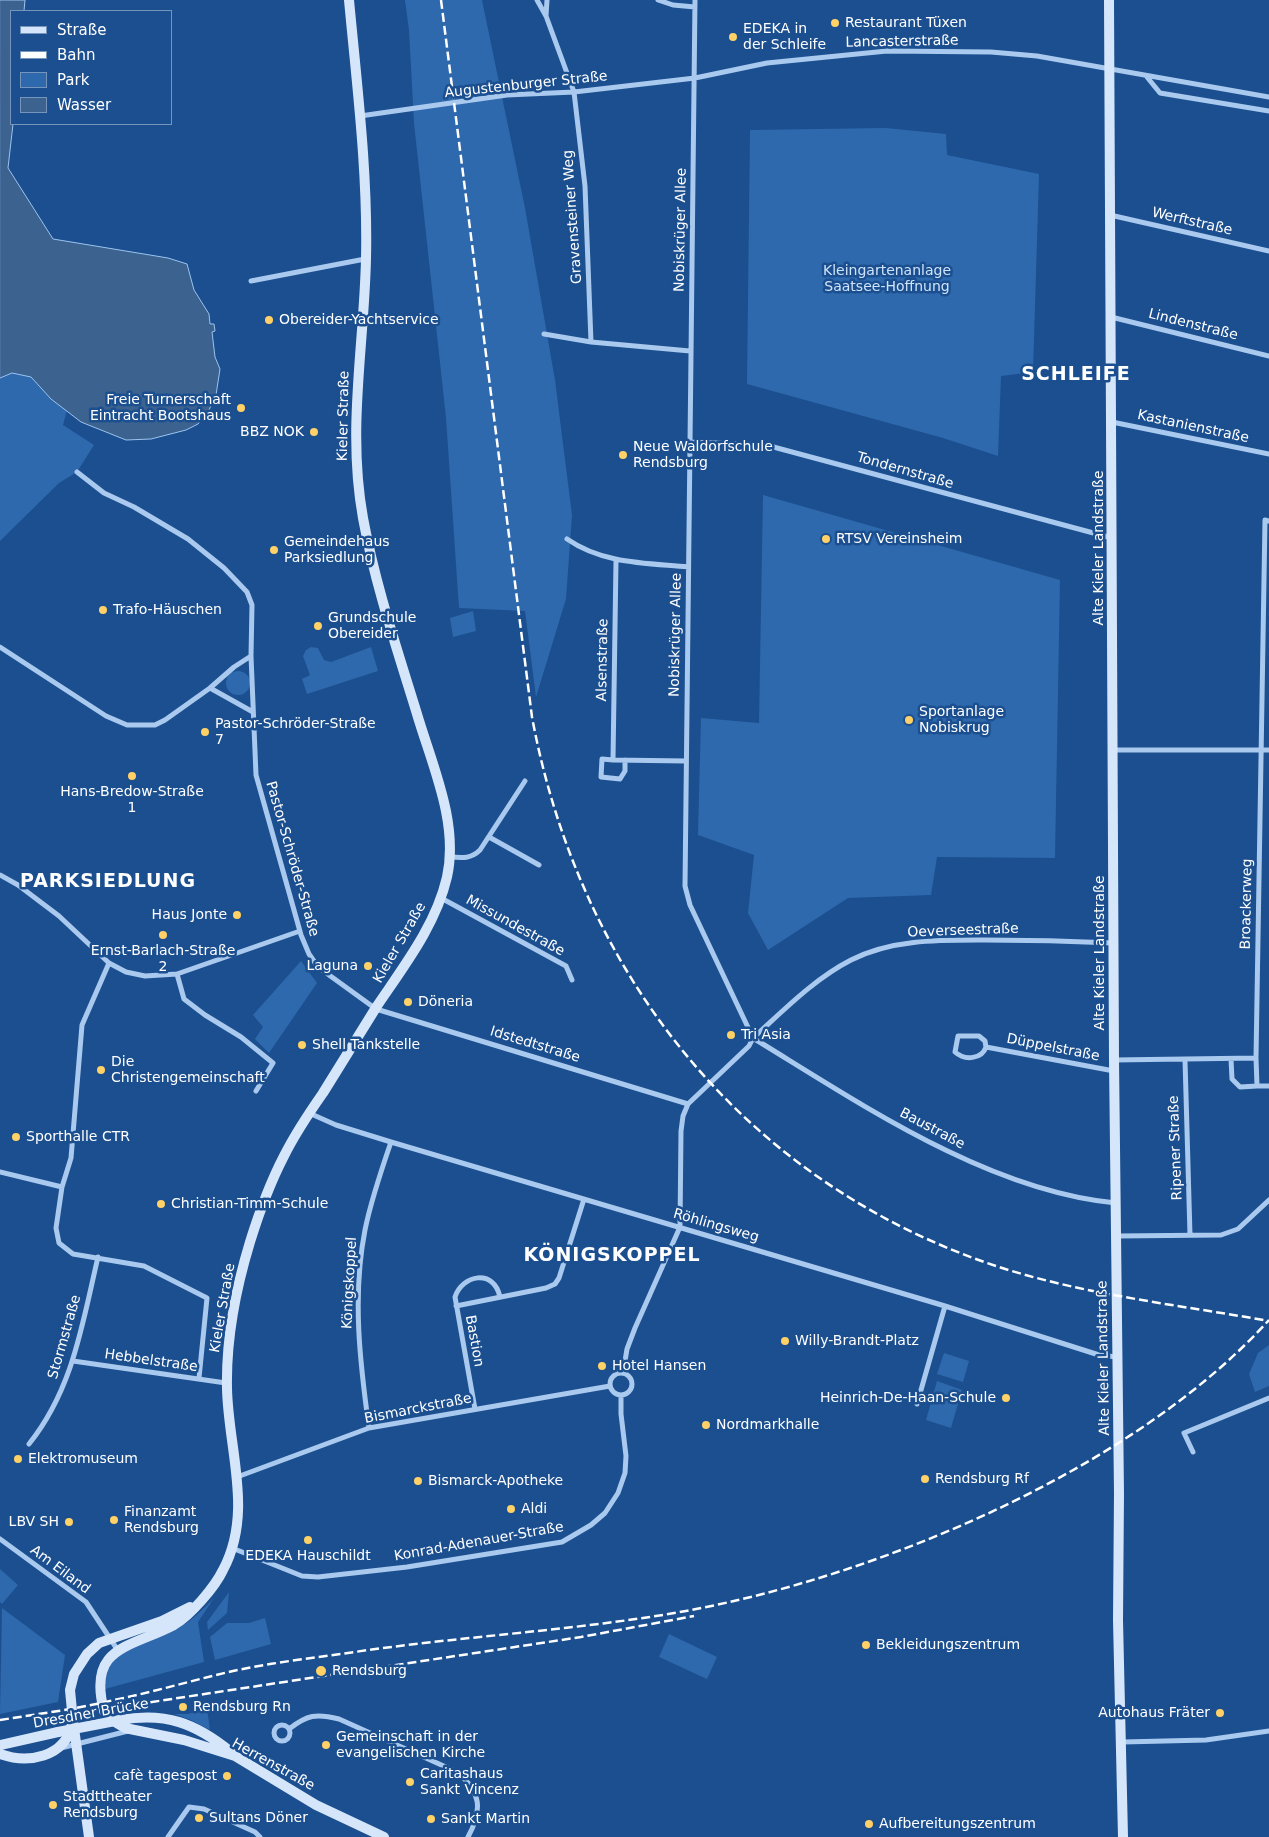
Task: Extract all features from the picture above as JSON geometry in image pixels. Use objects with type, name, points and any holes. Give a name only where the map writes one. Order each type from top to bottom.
[{"type":"main road","name":"Kieler Straße","points":[[118,1650],[174,1625],[186,1616],[222,1573],[232,1548],[240,1494],[228,1423],[226,1383],[229,1339],[250,1244],[284,1156],[309,1113],[415,950],[432,920],[441,898],[450,857],[445,808],[384,607],[357,483],[354,433],[366,258],[360,116],[349,0]]},
{"type":"main road","name":"Alte Kieler Landstraße","points":[[1108,0],[1110,68],[1114,1060],[1118,1358],[1118,1620],[1123,1837]]},
{"type":"main road","name":"Kieler Straße","points":[[89,1837],[70,1690],[74,1674],[87,1654],[98,1643],[162,1621],[196,1604]]},
{"type":"main road","points":[[118,1650],[107,1660],[101,1672],[100,1693],[102,1707],[105,1714],[115,1722],[134,1730]]},
{"type":"main road","name":"Dresdner Brücke","points":[[0,1744],[120,1720],[152,1716],[176,1721],[214,1739],[235,1756]]},
{"type":"main road","points":[[57,1750],[70,1732],[73,1721]]},
{"type":"main road","name":"Herrenstraße","points":[[134,1730],[184,1740],[235,1756],[316,1805],[374,1834],[384,1837]]},
{"type":"main road","name":"Herrenstraße","points":[[3,1756],[32,1759],[57,1750]]},
{"type":"street","points":[[537,0],[546,16]]},
{"type":"street","points":[[546,16],[547,0]]},
{"type":"street","points":[[658,0],[673,5],[695,7]]},
{"type":"street","name":"Nobiskrüger Allee","points":[[695,0],[685,886],[690,905],[754,1038]]},
{"type":"street","name":"Gravensteiner Weg","points":[[546,16],[574,92],[586,195],[591,342]]},
{"type":"street","name":"Lancasterstraße","points":[[695,78],[767,63],[887,51],[991,52],[1037,56],[1269,97]]},
{"type":"street","points":[[1147,76],[1160,93],[1269,111]]},
{"type":"street","name":"Augustenburger Straße","points":[[360,116],[507,96],[574,92],[695,78]]},
{"type":"street","name":"Werftstraße","points":[[1110,215],[1269,251]]},
{"type":"street","points":[[251,280],[366,258]]},
{"type":"street","name":"Lindenstraße","points":[[1111,318],[1269,356]]},
{"type":"street","points":[[544,334],[591,342],[690,351]]},
{"type":"street","name":"Kastanienstraße","points":[[1112,422],[1269,454]]},
{"type":"street","name":"Tondernstraße","points":[[690,442],[766,445],[1112,538]]},
{"type":"street","name":"Pastor-Schröder-Straße","points":[[77,472],[104,493],[140,510],[188,539],[243,586],[252,606],[251,656],[256,775],[300,931],[309,954],[318,967],[376,1009]]},
{"type":"street","name":"Broackerweg","points":[[1257,1086],[1265,520],[1269,521]]},
{"type":"street","points":[[567,539],[582,549],[616,560],[688,567]]},
{"type":"street","name":"Alsenstraße","points":[[613,760],[616,560]]},
{"type":"street","points":[[0,647],[106,716],[127,725],[155,725],[166,720],[251,656]]},
{"type":"street","points":[[210,688],[253,712]]},
{"type":"street","points":[[1113,750],[1269,750]]},
{"type":"street","points":[[625,760],[625,771],[620,779],[601,777],[602,760],[625,760],[686,762]]},
{"type":"street","points":[[450,857],[474,856],[489,837],[525,781]]},
{"type":"street","points":[[489,837],[539,865]]},
{"type":"street","points":[[0,875],[18,884],[59,916],[109,963],[126,972],[145,976],[177,974],[300,931]]},
{"type":"street","name":"Missundestraße","points":[[441,898],[566,966],[572,980]]},
{"type":"street","name":"Oeverseestraße","points":[[754,1038],[802,993],[826,975],[852,959],[886,946],[915,942],[957,940],[1114,943]]},
{"type":"street","points":[[109,963],[82,1025],[71,1158],[62,1187],[56,1228],[60,1243],[73,1254],[144,1266],[207,1298],[199,1378]]},
{"type":"street","points":[[177,974],[184,999],[205,1015],[241,1036],[273,1063],[256,1091]]},
{"type":"street","name":"Idstedtstraße","points":[[376,1009],[688,1104]]},
{"type":"street","name":"Düppelstraße","points":[[961,1035],[979,1036],[985,1041],[986,1047],[984,1054],[978,1057],[961,1056],[955,1052],[956,1039],[961,1035]]},
{"type":"street","points":[[623,1373],[627,1349],[635,1328],[680,1227],[680,1131],[683,1116],[688,1104],[749,1046],[754,1038]]},
{"type":"street","name":"Baustraße","points":[[754,1038],[940,1148],[1028,1183],[1090,1201],[1116,1203]]},
{"type":"street","name":"Düppelstraße","points":[[986,1047],[1115,1071]]},
{"type":"street","points":[[1114,1060],[1256,1058]]},
{"type":"street","points":[[1231,1059],[1232,1080],[1240,1087],[1269,1086]]},
{"type":"street","name":"Ripener Straße","points":[[1185,1060],[1190,1235]]},
{"type":"street","name":"Röhlingsweg","points":[[309,1113],[336,1125],[391,1142],[946,1306],[1099,1355],[1118,1358]]},
{"type":"street","name":"Königskoppel","points":[[369,1428],[358,1323],[360,1270],[370,1207],[391,1142]]},
{"type":"street","points":[[0,1172],[62,1187]]},
{"type":"street","name":"Bastion","points":[[456,1306],[546,1288],[555,1284],[559,1278],[584,1199]]},
{"type":"street","points":[[1117,1236],[1221,1235],[1238,1230],[1269,1200]]},
{"type":"street","name":"Stormstraße","points":[[29,1444],[57,1403],[73,1362],[98,1257]]},
{"type":"street","name":"Bastion","points":[[475,1409],[456,1306],[457,1290],[476,1279],[485,1278],[493,1281],[498,1287],[500,1297]]},
{"type":"street","points":[[917,1404],[946,1306]]},
{"type":"street","name":"Hebbelstraße","points":[[73,1362],[226,1383]]},
{"type":"street","points":[[623,1373],[631,1378],[632,1386],[630,1392],[621,1396],[613,1392],[610,1386],[614,1376],[623,1373]]},
{"type":"street","name":"Bismarckstraße","points":[[236,1477],[369,1428],[610,1386]]},
{"type":"street","name":"Konrad-Adenauer-Straße","points":[[232,1548],[302,1576],[318,1577],[408,1566],[562,1542],[591,1526],[605,1513],[618,1492],[625,1473],[626,1456],[620,1414],[621,1396]]},
{"type":"street","points":[[1193,1452],[1184,1433],[1269,1398]]},
{"type":"street","name":"Am Eiland","points":[[0,1539],[86,1602],[118,1650]]},
{"type":"street","points":[[289,1729],[304,1717],[324,1715],[339,1719],[458,1772],[471,1784],[476,1793],[478,1808],[468,1837]]},
{"type":"street","name":"Herrenstraße","points":[[57,1750],[110,1734],[134,1730]]},
{"type":"street","points":[[1122,1742],[1206,1740],[1269,1731]]},
{"type":"street","points":[[168,1837],[189,1807],[204,1808],[255,1832],[260,1837]]},
{"type":"green space","points":[[405,0],[482,0],[525,208],[555,380],[572,515],[566,599],[536,697],[525,611],[459,608],[446,418],[414,123],[409,30]]},
{"type":"green space","name":"Kleingartenanlage Saatsee-Hoffnung","points":[[886,128],[946,134],[947,155],[1039,174],[1033,372],[1001,376],[998,456],[943,438],[747,384],[750,130]]},
{"type":"green space","points":[[12,373],[31,377],[51,399],[67,410],[63,425],[94,445],[77,472],[59,483],[0,541],[0,378]]},
{"type":"green space","name":"Sportanlage Nobiskrug","points":[[763,495],[1060,580],[1055,858],[937,857],[931,895],[848,898],[768,950],[748,913],[754,855],[698,835],[701,718],[759,723]]},
{"type":"green space","points":[[473,611],[476,631],[453,637],[450,618]]},
{"type":"green space","points":[[311,647],[318,648],[324,660],[331,662],[371,647],[378,671],[307,694],[302,679],[310,675],[303,656],[306,650]]},
{"type":"green space","points":[[238,671],[247,674],[250,683],[247,692],[238,695],[229,692],[226,683],[229,674]]},
{"type":"green space","points":[[301,961],[317,983],[269,1053],[255,1039],[263,1027],[253,1015]]},
{"type":"green space","points":[[1269,1345],[1269,1386],[1255,1392],[1249,1374],[1258,1353]]},
{"type":"green space","points":[[944,1353],[969,1361],[963,1382],[937,1374]]},
{"type":"green space","points":[[937,1381],[962,1390],[951,1428],[926,1420]]},
{"type":"green space","points":[[0,1569],[18,1585],[2,1604],[0,1602]]},
{"type":"green space","points":[[229,1592],[227,1613],[208,1630],[207,1622]]},
{"type":"green space","points":[[214,1598],[198,1622],[204,1662],[105,1689],[106,1675],[110,1664],[118,1656],[128,1649],[181,1627]]},
{"type":"green space","points":[[2,1608],[65,1655],[58,1702],[0,1714]]},
{"type":"green space","points":[[265,1618],[271,1644],[215,1660],[210,1637],[227,1623],[249,1623]]},
{"type":"green space","points":[[669,1634],[717,1657],[707,1679],[659,1657]]},
{"type":"green space","points":[[207,1708],[210,1730],[174,1714],[188,1714]]},
{"type":"water","points":[[0,0],[25,0],[24,10],[10,10],[10,125],[13,125],[8,168],[53,239],[168,258],[187,264],[194,290],[209,314],[210,324],[214,324],[215,331],[212,332],[215,357],[220,369],[216,395],[209,410],[198,424],[186,430],[151,439],[126,440],[81,422],[51,399],[31,377],[12,373],[0,378]]},
{"type":"railway","points":[[441,0],[532,717],[555,812],[590,901],[634,983],[689,1058],[753,1125],[826,1182],[908,1230],[999,1267],[1032,1277],[1099,1292],[1269,1321]]},
{"type":"railway","points":[[0,1720],[100,1703],[233,1671],[276,1663],[390,1647],[602,1624],[686,1611],[762,1594],[840,1571],[921,1542],[1000,1508],[1077,1468],[1148,1423],[1213,1374],[1269,1320]]},
{"type":"railway","points":[[99,1710],[581,1637],[694,1616]]},
{"type":"place","name":"Restaurant Tüxen","points":[[835,23]]},
{"type":"place","name":"EDEKA in der Schleife","points":[[733,37]]},
{"type":"place","name":"Obereider-Yachtservice","points":[[269,320]]},
{"type":"place","name":"Freie Turnerschaft Eintracht Bootshaus","points":[[241,408]]},
{"type":"place","name":"BBZ NOK","points":[[314,432]]},
{"type":"place","name":"Neue Waldorfschule Rendsburg","points":[[623,455]]},
{"type":"place","name":"RTSV Vereinsheim","points":[[826,539]]},
{"type":"place","name":"Gemeindehaus Parksiedlung","points":[[274,550]]},
{"type":"place","name":"Trafo-Häuschen","points":[[103,610]]},
{"type":"place","name":"Grundschule Obereider","points":[[318,626]]},
{"type":"place","name":"Sportanlage Nobiskrug","points":[[909,720]]},
{"type":"place","name":"Pastor-Schröder-Straße 7","points":[[205,732]]},
{"type":"place","name":"Hans-Bredow-Straße 1","points":[[132,776]]},
{"type":"place","name":"Haus Jonte","points":[[237,915]]},
{"type":"place","name":"Ernst-Barlach-Straße 2","points":[[163,935]]},
{"type":"place","name":"Laguna","points":[[368,966]]},
{"type":"place","name":"Döneria","points":[[408,1002]]},
{"type":"place","name":"Tri Asia","points":[[731,1035]]},
{"type":"place","name":"Shell Tankstelle","points":[[302,1045]]},
{"type":"place","name":"Die Christengemeinschaft","points":[[101,1070]]},
{"type":"place","name":"Sporthalle CTR","points":[[16,1137]]},
{"type":"place","name":"Christian-Timm-Schule","points":[[161,1204]]},
{"type":"place","name":"Willy-Brandt-Platz","points":[[785,1341]]},
{"type":"place","name":"Hotel Hansen","points":[[602,1366]]},
{"type":"place","name":"Heinrich-De-Haan-Schule","points":[[1006,1398]]},
{"type":"place","name":"Nordmarkhalle","points":[[706,1425]]},
{"type":"place","name":"Elektromuseum","points":[[18,1459]]},
{"type":"place","name":"Rendsburg Rf","points":[[925,1479]]},
{"type":"place","name":"Bismarck-Apotheke","points":[[418,1481]]},
{"type":"place","name":"Aldi","points":[[511,1509]]},
{"type":"place","name":"Finanzamt Rendsburg","points":[[114,1520]]},
{"type":"place","name":"LBV SH","points":[[69,1522]]},
{"type":"place","name":"EDEKA Hauschildt","points":[[308,1540]]},
{"type":"place","name":"Bekleidungszentrum","points":[[866,1645]]},
{"type":"place","name":"Rendsburg","points":[[321,1671]]},
{"type":"place","name":"Rendsburg Rn","points":[[183,1707]]},
{"type":"place","name":"Autohaus Fräter","points":[[1220,1713]]},
{"type":"place","name":"Gemeinschaft in der evangelischen Kirche","points":[[326,1745]]},
{"type":"place","name":"cafè tagespost","points":[[227,1776]]},
{"type":"place","name":"Caritashaus Sankt Vincenz","points":[[410,1782]]},
{"type":"place","name":"Stadttheater Rendsburg","points":[[53,1805]]},
{"type":"place","name":"Sultans Döner","points":[[199,1818]]},
{"type":"place","name":"Sankt Martin","points":[[431,1819]]},
{"type":"place","name":"Aufbereitungszentrum","points":[[869,1824]]},
{"type":"district","name":"SCHLEIFE","points":[[1076,375]]},
{"type":"district","name":"PARKSIEDLUNG","points":[[108,882]]},
{"type":"district","name":"KÖNIGSKOPPEL","points":[[612,1256]]}]
